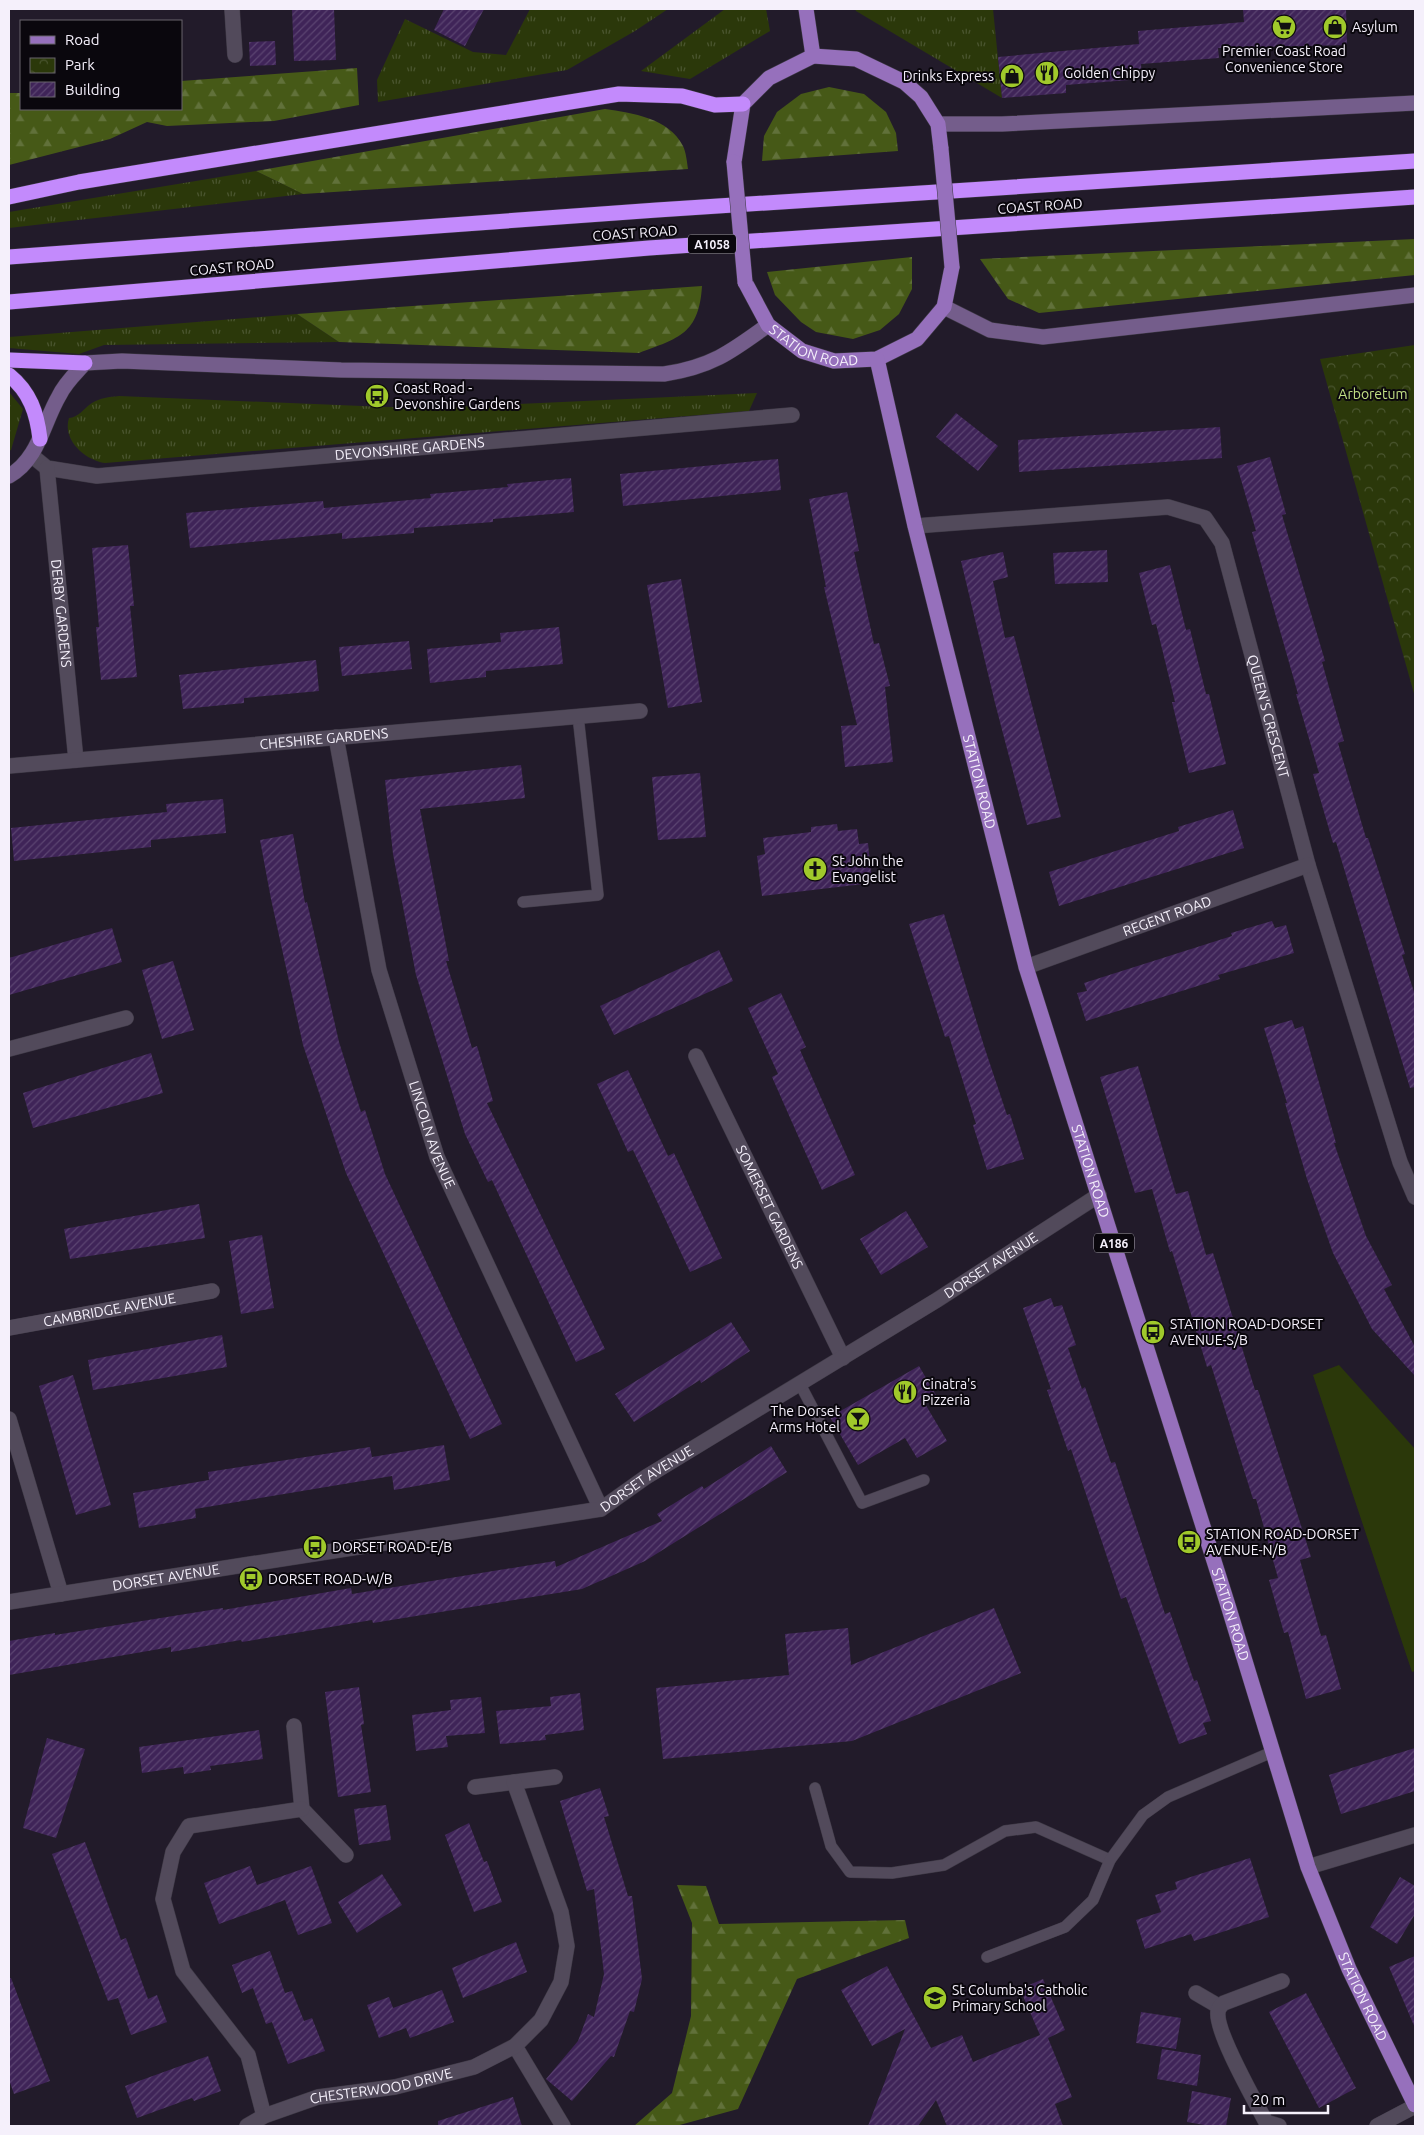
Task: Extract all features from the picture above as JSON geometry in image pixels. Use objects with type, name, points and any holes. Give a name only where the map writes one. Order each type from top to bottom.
[{"type":"highway","points":[[9,197],[79,182],[619,94],[682,96],[715,105],[743,104]]},
{"type":"highway","name":"COAST ROAD","points":[[9,257],[667,210],[1415,160]]},
{"type":"highway","name":"COAST ROAD","points":[[9,302],[649,248],[1415,197]]},
{"type":"highway","points":[[9,360],[85,363]]},
{"type":"highway","points":[[9,375],[24,389],[32,402],[38,420],[40,440]]},
{"type":"main road","points":[[806,9],[812,56]]},
{"type":"main road","points":[[743,104],[769,78],[812,56],[856,59],[904,82],[921,97],[938,124],[941,149],[952,267],[944,307]]},
{"type":"main road","name":"STATION ROAD","points":[[743,104],[734,162],[745,282],[768,325],[802,351],[834,361],[877,359],[917,339],[944,307]]},
{"type":"main road","name":"STATION ROAD","points":[[877,359],[915,526],[1026,967],[1308,1867],[1349,1970],[1415,2105]]},
{"type":"street","points":[[232,9],[236,55]]},
{"type":"street","points":[[938,124],[1002,124],[1415,103]]},
{"type":"street","points":[[944,307],[990,330],[1043,337],[1415,294]]},
{"type":"street","points":[[9,476],[16,472],[32,455],[59,395],[85,363],[122,362],[351,371],[664,374],[685,371],[708,364],[728,354],[768,325]]},
{"type":"street","name":"DEVONSHIRE GARDENS","points":[[47,468],[97,476],[792,416]]},
{"type":"street","points":[[32,455],[47,468]]},
{"type":"street","name":"DERBY GARDENS","points":[[47,468],[76,760]]},
{"type":"street","name":"QUEEN'S CRESCENT","points":[[915,526],[1168,507],[1205,518],[1222,543],[1308,865],[1400,1162],[1415,1197]]},
{"type":"street","name":"CHESHIRE GARDENS","points":[[9,766],[640,711]]},
{"type":"street","name":"LINCOLN AVENUE","points":[[336,737],[379,970],[437,1157],[601,1509]]},
{"type":"street","name":"REGENT ROAD","points":[[1026,967],[1308,865]]},
{"type":"street","points":[[9,1049],[126,1018]]},
{"type":"street","name":"SOMERSET GARDENS","points":[[696,1056],[843,1358]]},
{"type":"street","name":"DORSET AVENUE","points":[[9,1602],[601,1509],[646,1477],[937,1300],[1099,1195]]},
{"type":"street","name":"CAMBRIDGE AVENUE","points":[[9,1328],[212,1291]]},
{"type":"street","points":[[9,1419],[61,1594]]},
{"type":"street","points":[[294,1726],[302,1809],[346,1855]]},
{"type":"street","points":[[475,1787],[555,1777]]},
{"type":"street","name":"CHESTERWOOD DRIVE","points":[[248,2126],[264,2116],[318,2097],[395,2088],[474,2068],[515,2046],[541,2020],[561,1982],[567,1946],[561,1912],[514,1782]]},
{"type":"street","points":[[264,2116],[248,2055],[183,1971],[163,1900],[174,1852],[189,1826],[302,1809]]},
{"type":"street","points":[[1308,1867],[1415,1835]]},
{"type":"street","points":[[1279,2126],[1266,2122],[1223,2034],[1218,2016],[1220,2007],[1229,2001],[1282,1981]]},
{"type":"street","points":[[1196,1993],[1220,2007]]},
{"type":"street","points":[[515,2046],[563,2126]]},
{"type":"street","points":[[1377,2126],[1415,2105]]},
{"type":"lane","points":[[523,902],[598,894],[578,716]]},
{"type":"lane","points":[[800,1384],[862,1503],[924,1480]]},
{"type":"lane","points":[[987,1957],[1065,1927],[1093,1900],[1110,1860],[1143,1815],[1168,1797],[1272,1752]]},
{"type":"lane","points":[[815,1788],[831,1846],[850,1872],[892,1873],[944,1865],[1005,1831],[1036,1827],[1110,1860]]},
{"type":"green space","points":[[530,9],[668,9],[635,31],[567,70],[378,102],[377,80],[405,19],[473,52],[506,55]]},
{"type":"green space","points":[[725,9],[766,9],[770,31],[690,79],[641,71]]},
{"type":"green space","points":[[855,9],[993,9],[1002,98],[856,11]]},
{"type":"green space","points":[[357,68],[359,105],[274,121],[167,126],[147,122],[110,139],[9,165],[9,93],[20,93],[20,110],[182,110],[182,81]]},
{"type":"green space","points":[[829,87],[864,94],[886,112],[896,133],[898,151],[762,161],[764,136],[777,112],[801,94]]},
{"type":"green space","points":[[605,109],[638,115],[669,129],[683,146],[688,169],[303,194],[256,171]]},
{"type":"green space","points":[[256,171],[303,194],[9,228],[9,212]]},
{"type":"green space","points":[[1415,239],[1415,275],[1039,313],[1008,299],[980,259]]},
{"type":"green space","points":[[912,257],[912,289],[899,314],[880,330],[853,339],[816,332],[801,322],[775,295],[767,272]]},
{"type":"green space","points":[[702,286],[697,315],[684,332],[676,338],[639,353],[339,342],[297,314]]},
{"type":"green space","points":[[297,314],[339,342],[104,345],[79,354],[9,348],[9,337]]},
{"type":"green space","name":"Arboretum","points":[[1415,345],[1415,697],[1320,359]]},
{"type":"green space","points":[[9,392],[23,409],[11,450],[9,451]]},
{"type":"green space","points":[[757,393],[749,411],[105,463],[90,458],[77,448],[69,434],[68,426],[69,418],[78,415],[92,403],[108,397],[119,396],[386,407],[451,407]]},
{"type":"green space","points":[[1339,1365],[1415,1449],[1415,1671],[1412,1672],[1313,1375]]},
{"type":"green space","points":[[677,1885],[706,1886],[719,1924],[905,1920],[909,1938],[797,1979],[738,2109],[676,2126],[634,2126],[672,2093],[691,2016],[692,1923]]},
{"type":"building","points":[[292,9],[334,9],[336,60],[294,61]]},
{"type":"building","points":[[444,9],[484,9],[465,46],[434,30]]},
{"type":"building","points":[[1243,9],[1346,9],[1347,45],[1218,48],[1219,58],[1141,64],[1142,79],[1066,85],[1066,93],[1002,98],[998,57],[1139,44],[1138,31],[1244,22]]},
{"type":"building","points":[[275,41],[276,65],[250,66],[249,42]]},
{"type":"building","points":[[956,413],[998,446],[978,471],[936,437]]},
{"type":"building","points":[[1220,427],[1222,458],[1019,472],[1018,440]]},
{"type":"building","points":[[1270,457],[1286,514],[1282,515],[1325,661],[1322,662],[1344,741],[1338,743],[1366,838],[1368,838],[1405,954],[1402,955],[1415,995],[1415,1087],[1410,1088],[1336,842],[1333,843],[1313,774],[1319,773],[1252,532],[1256,531],[1237,466]]},
{"type":"building","points":[[778,459],[781,490],[623,506],[620,474]]},
{"type":"building","points":[[571,478],[574,512],[493,519],[493,522],[414,528],[414,533],[342,539],[342,533],[190,548],[186,513],[323,501],[324,508],[431,498],[430,494],[508,487],[507,484]]},
{"type":"building","points":[[847,492],[859,551],[854,552],[874,644],[879,643],[890,686],[885,687],[893,762],[845,767],[841,726],[857,725],[824,587],[826,587],[809,499]]},
{"type":"building","points":[[128,545],[134,606],[130,606],[137,677],[101,680],[96,627],[99,627],[92,548]]},
{"type":"building","points":[[1107,550],[1108,582],[1055,584],[1053,553]]},
{"type":"building","points":[[1003,552],[1008,577],[993,581],[1005,638],[1014,636],[1061,817],[1027,825],[961,561]]},
{"type":"building","points":[[1170,565],[1186,630],[1190,629],[1206,694],[1209,694],[1226,764],[1189,773],[1172,702],[1175,702],[1156,624],[1152,625],[1139,573]]},
{"type":"building","points":[[681,579],[702,702],[668,708],[647,585]]},
{"type":"building","points":[[559,627],[563,664],[486,671],[486,677],[430,683],[427,649],[501,642],[500,633]]},
{"type":"building","points":[[409,641],[412,669],[342,676],[339,647]]},
{"type":"building","points":[[316,660],[319,691],[244,698],[244,703],[183,709],[179,675]]},
{"type":"building","points":[[521,765],[525,798],[420,809],[449,961],[446,961],[472,1048],[477,1046],[493,1101],[487,1103],[605,1349],[576,1362],[492,1180],[488,1182],[465,1134],[416,975],[393,854],[385,780]]},
{"type":"building","points":[[700,773],[706,837],[658,840],[652,777]]},
{"type":"building","points":[[223,799],[226,833],[151,840],[151,847],[14,861],[11,828],[167,812],[166,804]]},
{"type":"building","points":[[1233,810],[1244,848],[1059,906],[1049,872],[1179,831],[1178,827]]},
{"type":"building","name":"St John the Evangelist","points":[[837,824],[838,831],[857,829],[859,844],[868,843],[872,883],[762,896],[757,856],[765,854],[763,838],[811,832],[811,827]]},
{"type":"building","points":[[293,834],[305,903],[307,902],[339,1042],[361,1112],[365,1110],[385,1174],[502,1424],[470,1439],[346,1173],[303,1045],[260,840]]},
{"type":"building","points":[[944,914],[984,1046],[1007,1115],[1010,1114],[1024,1159],[987,1170],[973,1125],[976,1124],[949,1036],[945,1037],[909,924]]},
{"type":"building","points":[[1272,921],[1275,928],[1286,925],[1294,953],[1218,975],[1220,979],[1086,1021],[1077,993],[1087,991],[1084,983],[1232,936],[1231,933]]},
{"type":"building","points":[[112,928],[122,962],[9,995],[9,958]]},
{"type":"building","points":[[719,950],[733,981],[614,1035],[600,1006]]},
{"type":"building","points":[[173,961],[194,1030],[162,1039],[142,970]]},
{"type":"building","points":[[781,993],[806,1047],[800,1050],[855,1175],[822,1190],[772,1077],[778,1074],[748,1008]]},
{"type":"building","points":[[1292,1020],[1295,1029],[1303,1026],[1336,1143],[1334,1143],[1366,1236],[1392,1285],[1384,1289],[1415,1347],[1415,1376],[1372,1329],[1333,1253],[1307,1179],[1285,1103],[1287,1103],[1264,1028]]},
{"type":"building","points":[[151,1053],[163,1093],[33,1128],[23,1093]]},
{"type":"building","points":[[1138,1066],[1176,1194],[1188,1191],[1206,1255],[1213,1253],[1255,1390],[1258,1390],[1311,1557],[1300,1560],[1321,1636],[1326,1635],[1341,1689],[1306,1699],[1288,1632],[1284,1633],[1269,1580],[1278,1578],[1256,1499],[1253,1499],[1211,1365],[1207,1367],[1152,1189],[1135,1193],[1100,1077]]},
{"type":"building","points":[[628,1070],[668,1156],[674,1153],[722,1258],[690,1272],[633,1150],[628,1152],[597,1084]]},
{"type":"building","points":[[199,1204],[205,1238],[70,1259],[64,1229]]},
{"type":"building","points":[[906,1211],[928,1247],[881,1275],[860,1239]]},
{"type":"building","points":[[262,1235],[274,1308],[241,1314],[229,1241]]},
{"type":"building","points":[[1051,1298],[1054,1307],[1062,1305],[1076,1345],[1068,1348],[1082,1389],[1085,1387],[1111,1463],[1115,1462],[1165,1614],[1170,1612],[1194,1681],[1197,1680],[1211,1721],[1203,1723],[1207,1734],[1179,1744],[1126,1597],[1121,1599],[1071,1449],[1068,1451],[1047,1390],[1051,1389],[1023,1308]]},
{"type":"building","points":[[731,1322],[750,1351],[701,1383],[700,1380],[634,1422],[615,1394]]},
{"type":"building","points":[[222,1335],[227,1367],[93,1390],[88,1360]]},
{"type":"building","points":[[919,1366],[936,1395],[924,1402],[947,1441],[917,1458],[905,1438],[858,1465],[830,1417]]},
{"type":"building","points":[[73,1375],[111,1505],[76,1515],[39,1386]]},
{"type":"building","points":[[444,1445],[450,1480],[394,1490],[392,1476],[195,1509],[196,1518],[139,1528],[133,1493],[209,1480],[208,1472],[370,1447],[372,1457]]},
{"type":"building","points":[[771,1446],[787,1472],[645,1561],[582,1589],[373,1623],[372,1620],[171,1652],[171,1647],[9,1675],[9,1641],[223,1608],[223,1610],[351,1588],[352,1594],[555,1561],[556,1567],[662,1521],[657,1514],[702,1486],[704,1489]]},
{"type":"building","points":[[994,1608],[1021,1673],[852,1741],[663,1759],[656,1688],[789,1675],[785,1634],[848,1628],[851,1665]]},
{"type":"building","points":[[359,1687],[364,1724],[361,1725],[371,1792],[338,1797],[325,1692]]},
{"type":"building","points":[[580,1693],[584,1730],[545,1735],[546,1740],[500,1744],[496,1711],[551,1706],[550,1697]]},
{"type":"building","points":[[481,1697],[485,1733],[446,1736],[448,1747],[416,1751],[412,1715],[451,1710],[450,1700]]},
{"type":"building","points":[[259,1730],[263,1759],[210,1766],[211,1770],[184,1774],[183,1767],[142,1773],[139,1747]]},
{"type":"building","points":[[47,1738],[85,1749],[56,1838],[23,1828]]},
{"type":"building","points":[[1415,1748],[1415,1791],[1341,1814],[1329,1775]]},
{"type":"building","points":[[600,1788],[609,1816],[604,1817],[628,1896],[632,1896],[642,1979],[634,2012],[630,2011],[614,2057],[611,2056],[572,2101],[546,2079],[578,2041],[588,2014],[594,2017],[604,1974],[594,1889],[587,1891],[560,1801]]},
{"type":"building","points":[[386,1805],[391,1840],[359,1845],[354,1809]]},
{"type":"building","points":[[469,1823],[484,1862],[487,1861],[502,1902],[474,1912],[445,1835]]},
{"type":"building","points":[[85,1842],[121,1940],[126,1938],[148,1999],[157,1995],[167,2022],[131,2035],[118,1998],[108,2001],[52,1854]]},
{"type":"building","points":[[1250,1858],[1269,1917],[1194,1941],[1191,1934],[1145,1949],[1136,1920],[1161,1912],[1155,1895],[1177,1889],[1175,1882]]},
{"type":"building","points":[[250,1866],[257,1885],[311,1866],[332,1923],[298,1935],[285,1900],[219,1924],[204,1883]]},
{"type":"building","points":[[382,1874],[402,1905],[357,1933],[338,1902]]},
{"type":"building","points":[[1400,1877],[1415,1886],[1415,1914],[1397,1944],[1370,1927]]},
{"type":"building","points":[[516,1942],[527,1972],[463,1998],[452,1968]]},
{"type":"building","points":[[270,1951],[285,1993],[292,1991],[304,2021],[312,2018],[325,2051],[288,2064],[272,2022],[266,2024],[253,1988],[242,1993],[232,1965]]},
{"type":"building","points":[[1415,1956],[1415,2028],[1389,1967]]},
{"type":"building","points":[[887,1966],[931,2048],[962,2035],[973,2062],[1040,2035],[1020,1989],[1043,1979],[1065,2030],[1048,2038],[1072,2097],[1055,2104],[1063,2126],[947,2126],[936,2100],[918,2126],[868,2126],[905,2029],[872,2046],[841,1990]]},
{"type":"building","points":[[9,1978],[11,1978],[50,2081],[14,2094],[9,2080]]},
{"type":"building","points":[[442,1990],[454,2022],[410,2038],[406,2028],[379,2038],[367,2005],[389,1997],[393,2008]]},
{"type":"building","points":[[1306,1993],[1356,2088],[1319,2108],[1269,2012]]},
{"type":"building","points":[[1141,2012],[1181,2018],[1176,2049],[1136,2043]]},
{"type":"building","points":[[1162,2049],[1201,2055],[1197,2086],[1157,2079]]},
{"type":"building","points":[[208,2056],[221,2091],[194,2101],[192,2098],[137,2118],[125,2086]]},
{"type":"building","points":[[1192,2091],[1231,2098],[1226,2126],[1210,2126],[1187,2122]]},
{"type":"building","points":[[513,2097],[522,2126],[438,2126],[438,2121]]},
{"type":"place","name":"Premier Coast Road Convenience Store","points":[[1284,27]]},
{"type":"place","name":"Asylum","points":[[1335,27]]},
{"type":"place","name":"Golden Chippy","points":[[1047,73]]},
{"type":"place","name":"Drinks Express","points":[[1012,76]]},
{"type":"place","name":"Coast Road - Devonshire Gardens","points":[[377,396]]},
{"type":"place","name":"St John the Evangelist","points":[[815,869]]},
{"type":"place","name":"STATION ROAD-DORSET AVENUE-S/B","points":[[1153,1332]]},
{"type":"place","name":"Cinatra's Pizzeria","points":[[905,1392]]},
{"type":"place","name":"The Dorset Arms Hotel","points":[[858,1419]]},
{"type":"place","name":"STATION ROAD-DORSET AVENUE-N/B","points":[[1189,1542]]},
{"type":"place","name":"DORSET ROAD-E/B","points":[[315,1547]]},
{"type":"place","name":"DORSET ROAD-W/B","points":[[251,1579]]},
{"type":"place","name":"St Columba's Catholic Primary School","points":[[935,1998]]}]
